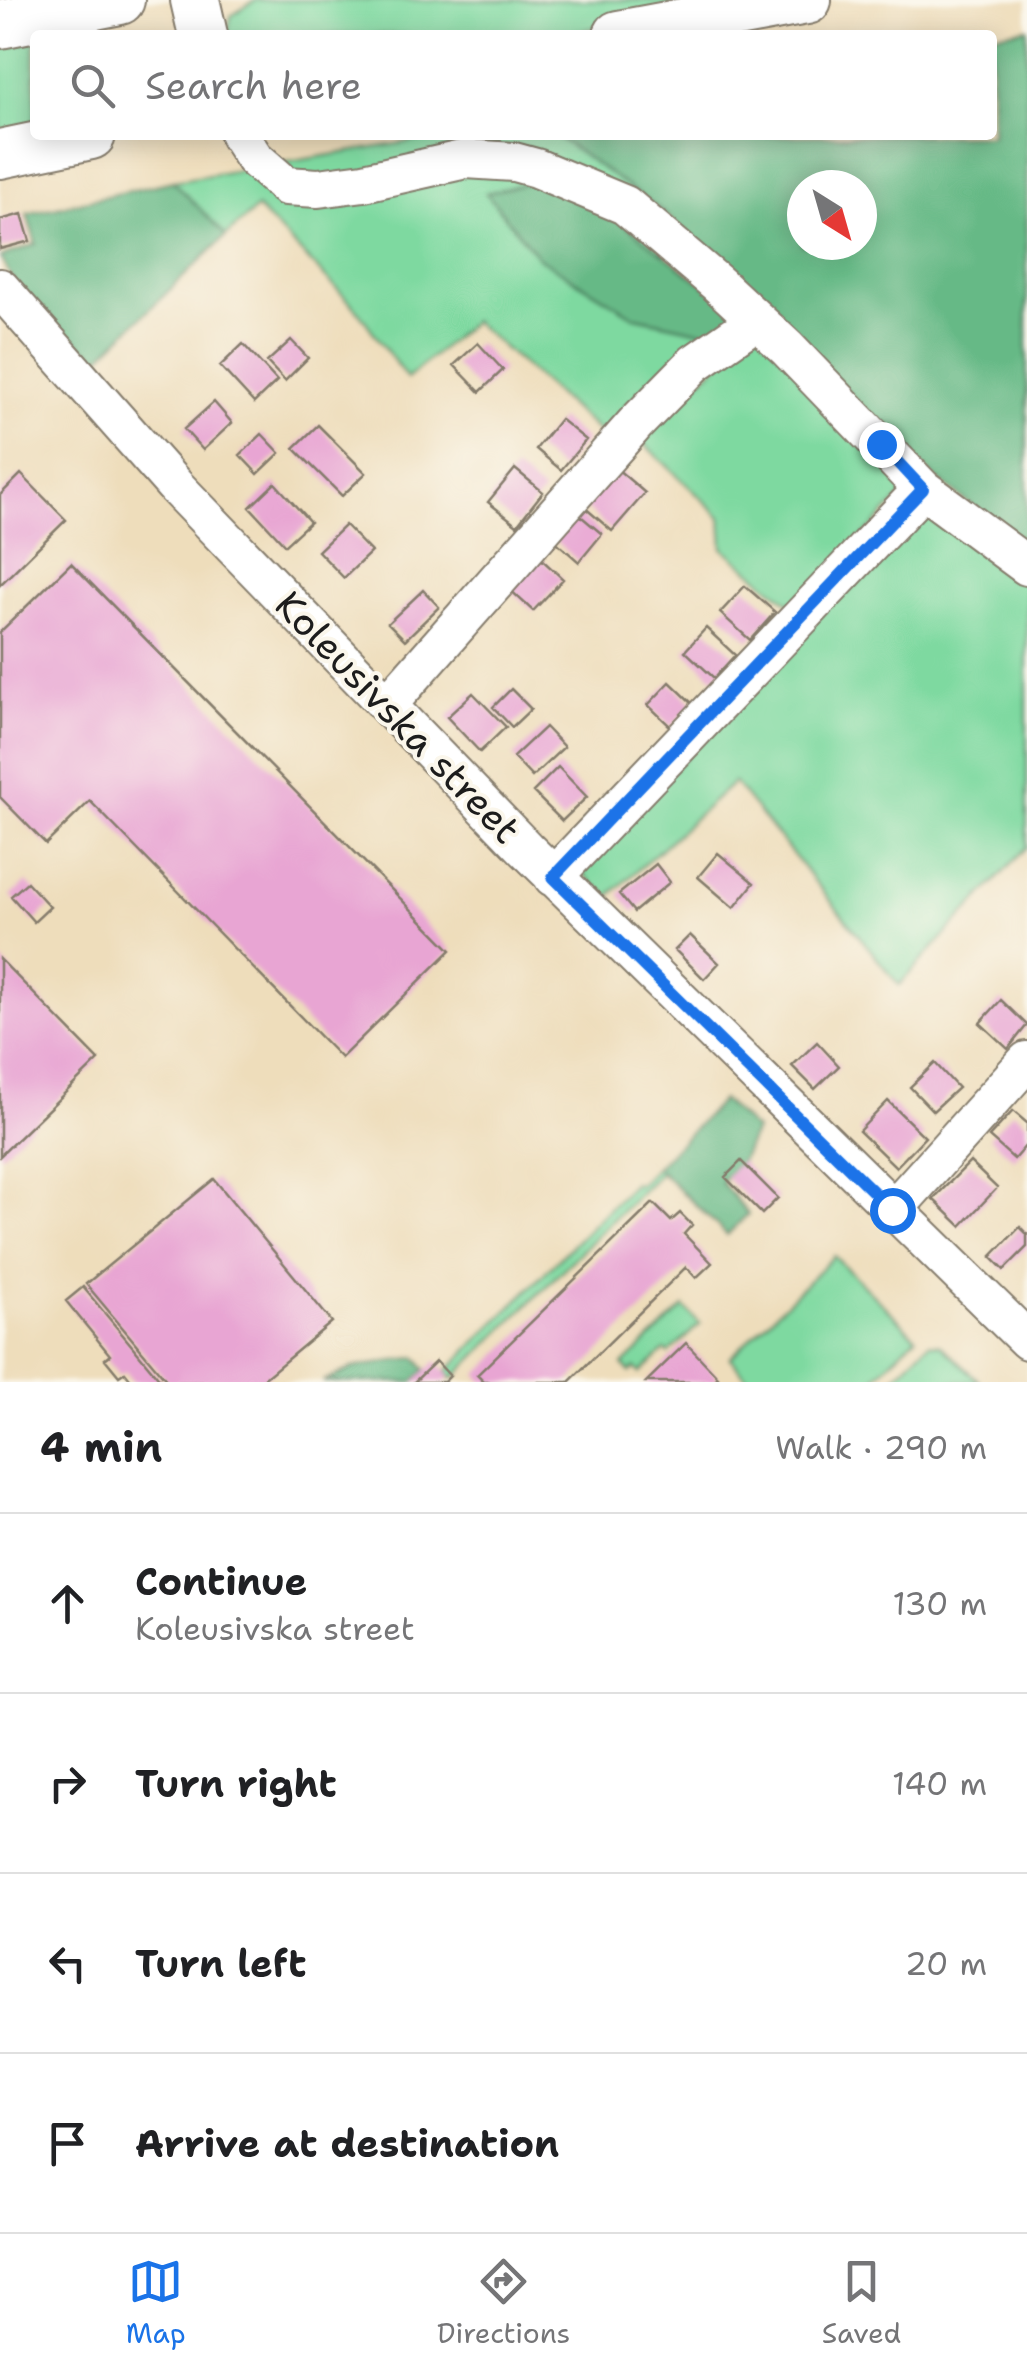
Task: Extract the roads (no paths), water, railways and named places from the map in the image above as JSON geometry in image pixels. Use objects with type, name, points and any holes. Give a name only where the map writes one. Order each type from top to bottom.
[{"type":"main road","points":[[0,24],[120,0]]},
{"type":"main road","points":[[195,0],[202,30]]},
{"type":"main road","points":[[645,30],[807,0]]},
{"type":"main road","points":[[0,154],[67,140]]},
{"type":"street","points":[[242,140],[254,158],[286,186],[318,188],[364,182],[466,159],[514,162],[536,168],[626,205],[757,320],[923,489],[1027,566]]},
{"type":"street","name":"Koleusivska street","points":[[0,288],[176,487],[386,706],[553,877],[1027,1340]]},
{"type":"street","points":[[386,706],[636,422],[695,363],[757,320]]},
{"type":"street","points":[[553,877],[923,489]]},
{"type":"street","points":[[892,1210],[1027,1062]]}]
